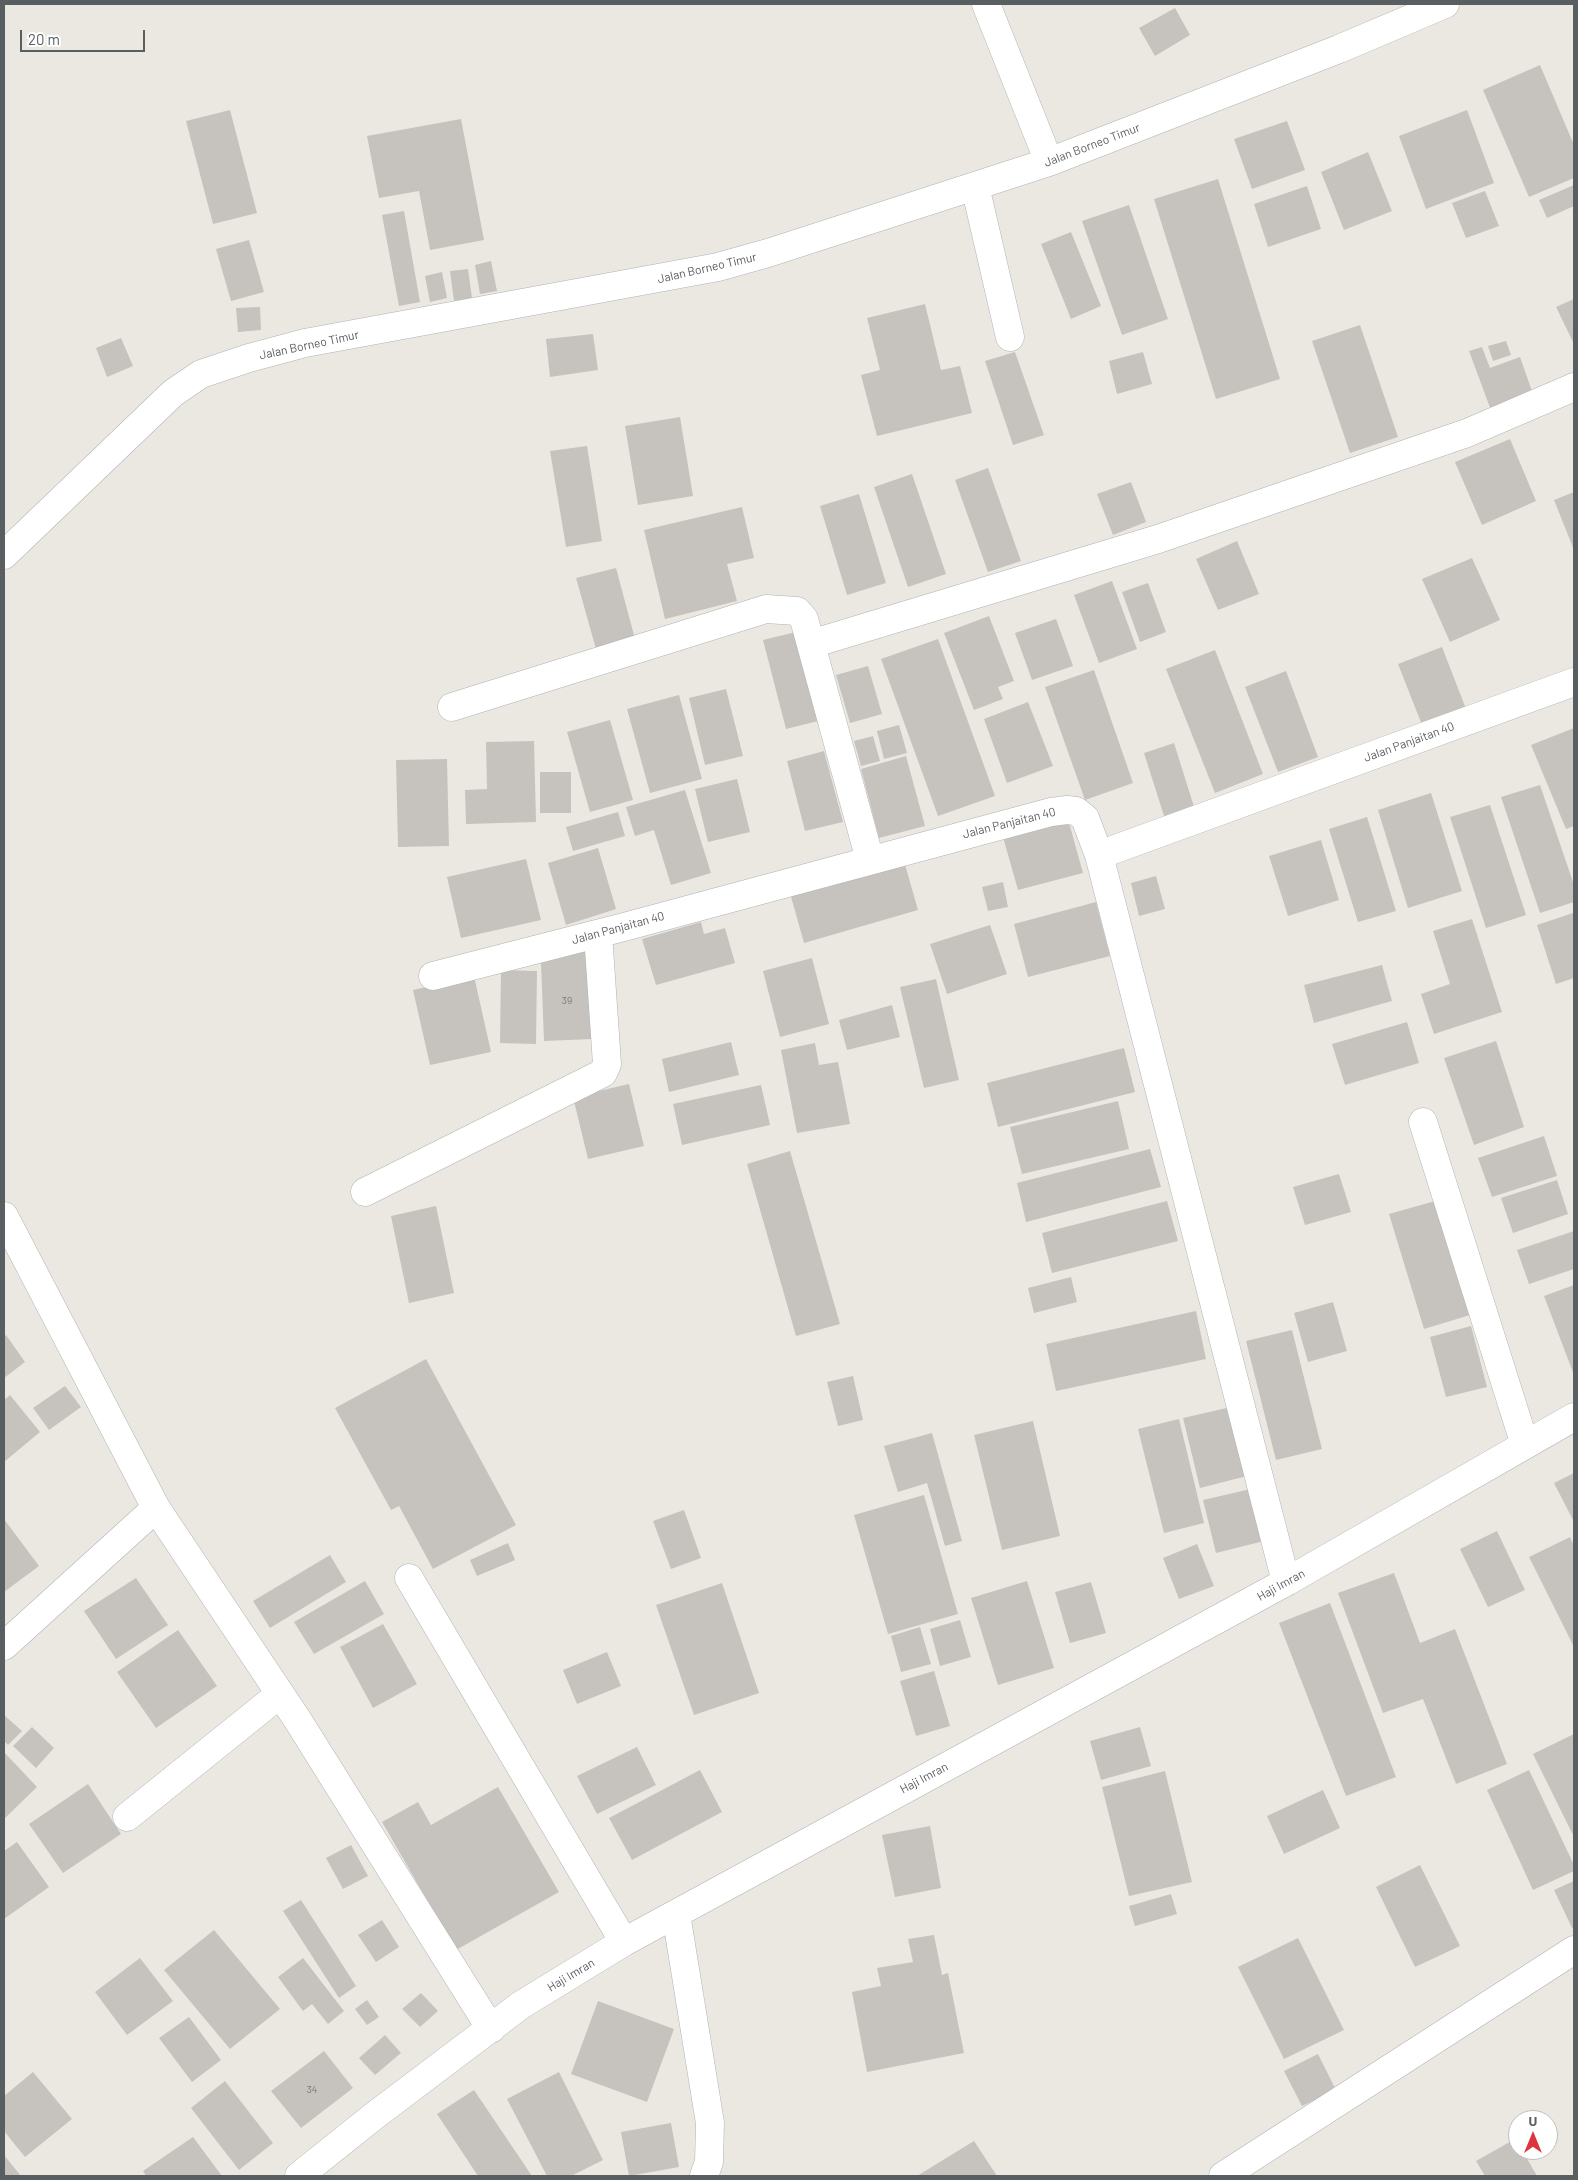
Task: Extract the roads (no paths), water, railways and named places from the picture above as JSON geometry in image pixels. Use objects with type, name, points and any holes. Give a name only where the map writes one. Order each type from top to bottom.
[{"type":"street","points":[[986,4],[1049,162]]},
{"type":"street","name":"Jalan Borneo Timur","points":[[4,555],[173,393],[201,374],[249,358],[306,343],[718,267],[768,254],[1049,162],[1339,49],[1445,4]]},
{"type":"street","points":[[975,186],[1010,337]]},
{"type":"street","points":[[811,644],[1167,535],[1467,433],[1574,387]]},
{"type":"street","points":[[452,707],[766,609],[797,611],[804,620],[870,860]]},
{"type":"street","name":"Jalan Panjaitan 40","points":[[434,976],[598,934],[1051,812],[1076,811],[1085,818],[1099,855],[1574,682]]},
{"type":"street","points":[[1099,855],[1286,1582]]},
{"type":"street","points":[[365,1192],[603,1073],[607,1064],[598,934]]},
{"type":"street","points":[[1423,1122],[1525,1446]]},
{"type":"street","points":[[4,1216],[156,1508],[280,1694],[490,2029]]},
{"type":"street","name":"Haji Imran","points":[[299,2176],[374,2116],[521,2005],[624,1942],[1286,1582],[1574,1417]]},
{"type":"street","points":[[4,1646],[156,1508]]},
{"type":"street","points":[[409,1578],[624,1942]]},
{"type":"street","points":[[127,1817],[280,1694]]},
{"type":"street","points":[[676,1914],[710,2123],[709,2162],[704,2176]]},
{"type":"street","points":[[1223,2176],[1574,1950]]}]
